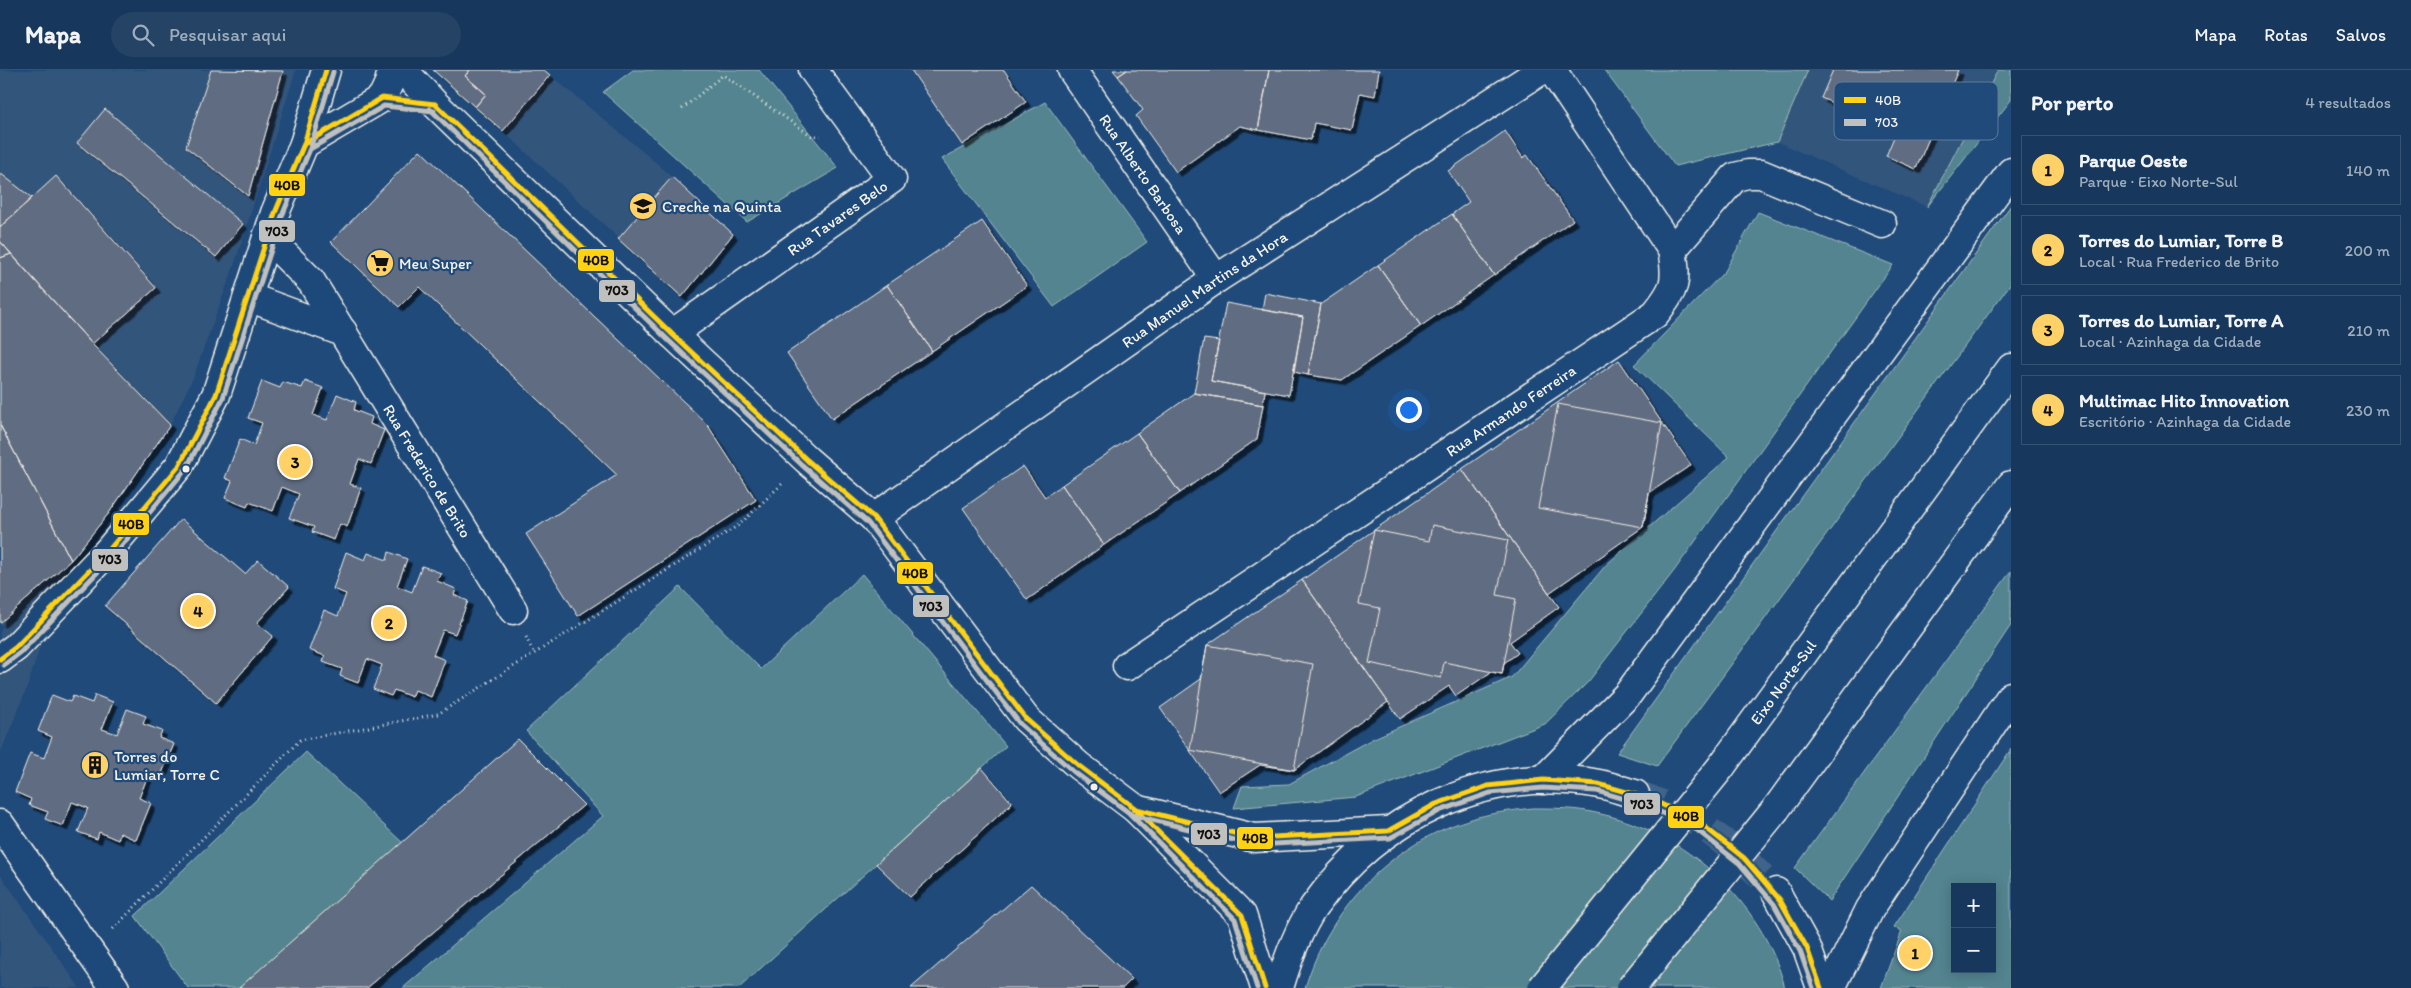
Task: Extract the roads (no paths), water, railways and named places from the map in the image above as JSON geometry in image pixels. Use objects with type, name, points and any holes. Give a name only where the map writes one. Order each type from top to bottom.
[{"type":"main road","points":[[304,144],[375,102],[389,83],[392,70]]},
{"type":"main road","points":[[403,70],[435,104],[672,334],[807,460],[874,518],[1026,719],[1079,766],[1136,809],[1242,914],[1265,988]]},
{"type":"main road","name":"Rua Tavares Belo","points":[[672,334],[892,180],[813,70]]},
{"type":"main road","name":"Rua Alberto Barbosa","points":[[1072,70],[1216,279]]},
{"type":"main road","name":"Rua Manuel Martins da Hora","points":[[874,518],[1216,279],[1542,70]]},
{"type":"main road","name":"Rua Armando Ferreira","points":[[1127,666],[1654,314],[1672,294],[1676,272],[1672,250],[1552,70]]},
{"type":"main road","points":[[326,72],[328,86],[336,98],[352,108],[375,102],[435,104]]},
{"type":"main road","points":[[0,660],[16,647],[108,551],[179,466],[216,395],[267,237],[304,144],[326,72]]},
{"type":"main road","points":[[1543,780],[1628,694],[2011,172]]},
{"type":"main road","points":[[1672,250],[1735,177],[1748,174],[1761,174],[1882,224]]},
{"type":"main road","name":"Rua Frederico de Brito","points":[[267,237],[311,281],[513,610]]},
{"type":"main road","points":[[248,297],[343,332]]},
{"type":"main road","name":"Eixo Norte-Sul","points":[[1542,988],[1721,767],[2011,368]]},
{"type":"main road","points":[[1631,988],[1776,809],[2011,485]]},
{"type":"main road","points":[[1831,988],[1870,908],[2011,696]]},
{"type":"main road","points":[[1279,988],[1288,959],[1312,910],[1347,866],[1388,831],[1436,804],[1488,786],[1543,780],[1598,784],[1635,794]]},
{"type":"main road","points":[[1136,809],[1254,838],[1388,831]]},
{"type":"main road","points":[[0,824],[115,988]]},
{"type":"main road","points":[[1776,892],[1807,948],[1820,988]]},
{"type":"tunnel","points":[[1635,794],[1656,801],[1695,821],[1745,861],[1776,892]]},
{"type":"place","name":"Creche na Quinta","points":[[643,206]]},
{"type":"place","name":"Meu Super","points":[[380,263]]},
{"type":"place","name":"Torres do Lumiar, Torre A","points":[[295,462]]},
{"type":"place","name":"Multimac Hito Innovation","points":[[198,611]]},
{"type":"place","name":"Torres do Lumiar, Torre B","points":[[389,623]]},
{"type":"place","name":"Torres do Lumiar, Torre C","points":[[95,765]]},
{"type":"place","name":"Parque Oeste","points":[[1915,953]]}]
